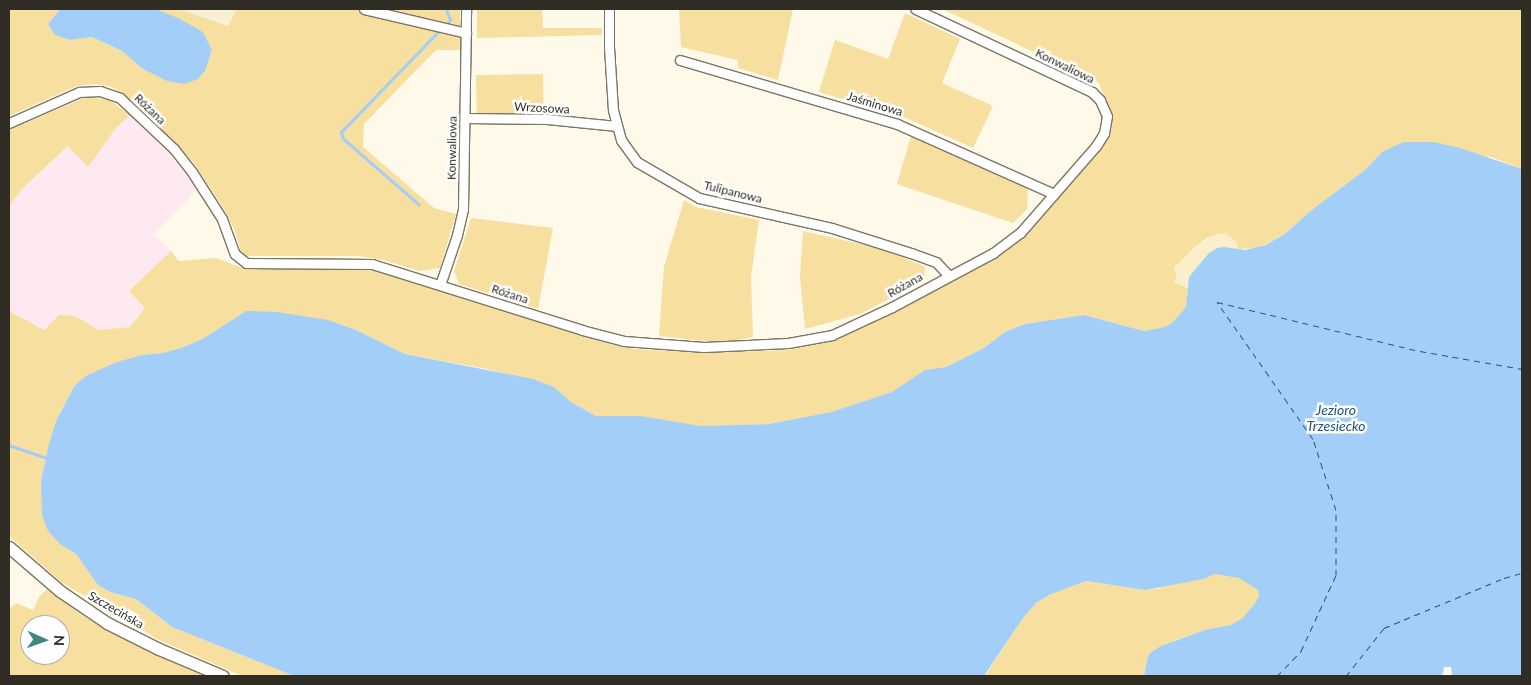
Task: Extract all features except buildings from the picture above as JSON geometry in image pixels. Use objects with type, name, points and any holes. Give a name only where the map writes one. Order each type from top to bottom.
[{"type":"street","points":[[364,9],[466,33]]},
{"type":"street","name":"Konwaliowa","points":[[440,285],[459,229],[463,209],[466,9]]},
{"type":"street","name":"Tulipanowa","points":[[609,9],[609,47],[614,110],[617,126],[628,153],[637,162],[684,191],[718,203],[832,228],[911,252],[936,262],[948,275]]},
{"type":"street","name":"Konwaliowa","points":[[916,9],[1092,92],[1100,100],[1107,116],[1104,132],[1096,146],[1054,194]]},
{"type":"street","name":"Jaśminowa","points":[[680,60],[897,124],[1054,194]]},
{"type":"street","name":"Różana","points":[[9,123],[79,92],[95,90],[110,93],[132,107],[192,172],[219,213],[228,231],[235,254],[241,261],[254,264],[363,263],[381,266],[611,338],[635,342],[704,347],[788,343],[832,335],[993,253],[1020,233],[1054,194]]},
{"type":"street","name":"Wrzosowa","points":[[465,118],[547,119],[617,126]]},
{"type":"street","name":"Szczecińska","points":[[9,547],[60,591],[106,623],[159,649],[222,676]]},
{"type":"shaded area","points":[[9,9],[60,9],[48,24],[70,40],[92,37],[122,51],[143,69],[205,71],[212,50],[203,32],[155,9],[179,9],[228,26],[237,9],[460,9],[460,50],[436,50],[364,124],[363,147],[434,208],[456,214],[440,268],[420,271],[383,260],[358,256],[245,256],[241,251],[234,229],[224,209],[193,162],[136,103],[112,87],[95,84],[77,86],[9,116]]},
{"type":"shaded area","points":[[179,9],[237,9],[228,26]]},
{"type":"shaded area","points":[[477,9],[542,9],[543,28],[602,28],[602,35],[477,38]]},
{"type":"shaded area","points":[[679,9],[793,9],[778,80],[738,68],[738,60],[681,47]]},
{"type":"shaded area","points":[[942,9],[1522,9],[1522,169],[1491,157],[1382,152],[1365,170],[1313,209],[1286,233],[1265,245],[1255,248],[1238,249],[1237,243],[1225,233],[1207,238],[1194,248],[1174,268],[1177,276],[1174,282],[1188,288],[1186,307],[1172,323],[1165,327],[1144,331],[1084,315],[1025,324],[1005,332],[984,348],[946,367],[925,370],[892,392],[831,412],[769,424],[700,426],[596,416],[571,402],[554,387],[487,369],[405,354],[356,330],[328,320],[246,311],[204,338],[184,347],[163,353],[142,355],[75,385],[56,421],[41,481],[60,544],[76,554],[98,585],[110,592],[136,599],[172,627],[294,676],[242,676],[159,640],[61,582],[9,536],[9,311],[44,330],[59,315],[75,316],[99,330],[130,327],[145,308],[129,291],[171,251],[179,261],[216,258],[245,269],[371,270],[610,344],[635,349],[704,353],[789,350],[834,341],[895,312],[996,258],[1024,238],[1102,149],[1110,135],[1113,115],[1098,82]]},
{"type":"shaded area","points":[[905,13],[960,39],[942,83],[993,106],[973,148],[904,117],[819,92],[835,40],[888,59]]},
{"type":"shaded area","points":[[543,74],[544,113],[477,114],[476,75]]},
{"type":"shaded area","points":[[86,97],[108,99],[130,115],[116,128],[88,167],[68,146],[24,187],[9,206],[9,130]]},
{"type":"shaded area","points":[[130,115],[169,154],[195,187],[187,201],[154,235],[171,251],[129,291],[145,308],[130,327],[99,330],[75,316],[44,330],[9,311],[9,206],[24,187],[69,146],[88,166],[116,128]]},
{"type":"shaded area","points":[[911,136],[1028,187],[1027,209],[1013,223],[897,184]]},
{"type":"shaded area","points":[[684,200],[696,207],[759,220],[751,277],[753,337],[723,343],[659,336],[664,267]]},
{"type":"shaded area","points":[[471,218],[553,228],[538,309],[459,284],[454,271]]},
{"type":"shaded area","points":[[803,231],[887,250],[925,267],[924,281],[860,314],[805,329],[800,278]]},
{"type":"shaded area","points":[[1243,570],[1292,618],[1205,630],[1176,640],[1150,653],[1144,676],[985,676],[1023,618],[1036,603],[1049,595],[1086,581],[1145,590],[1160,588],[1168,578]]},
{"type":"shaded area","points":[[47,589],[85,617],[116,635],[206,676],[9,676],[9,609],[16,603],[33,610],[39,597]]},
{"type":"sand","points":[[1225,233],[1237,243],[1238,249],[1208,254],[1189,277],[1188,288],[1174,282],[1177,276],[1174,268],[1194,248],[1216,234]]},
{"type":"water","points":[[60,9],[155,9],[178,18],[203,32],[212,50],[205,71],[198,79],[184,84],[167,81],[143,69],[122,51],[92,37],[70,40],[55,35],[48,24]]},
{"type":"water","name":"Jezioro Trzesiecko","points":[[1404,142],[1433,142],[1460,148],[1522,169],[1522,676],[1452,676],[1451,667],[1444,667],[1443,674],[1438,676],[1144,676],[1150,653],[1161,646],[1205,630],[1231,625],[1243,618],[1256,602],[1259,596],[1258,590],[1239,578],[1215,574],[1203,579],[1145,590],[1086,581],[1049,595],[1036,603],[1023,618],[984,676],[294,676],[172,627],[136,599],[110,592],[98,585],[76,554],[60,544],[48,531],[42,515],[41,481],[49,444],[56,421],[75,385],[86,376],[117,362],[184,347],[204,338],[246,311],[277,312],[328,320],[356,330],[405,354],[533,379],[554,387],[571,402],[596,416],[641,416],[700,426],[769,424],[831,412],[892,392],[925,370],[946,367],[984,348],[1005,332],[1025,324],[1084,315],[1144,331],[1165,327],[1172,323],[1186,307],[1189,277],[1208,254],[1217,248],[1245,250],[1266,245],[1286,233],[1313,209],[1365,170],[1382,152]]},
{"type":"waterway","points":[[446,9],[450,20],[446,25]]},
{"type":"waterway","points":[[419,205],[343,139],[341,132],[440,30]]},
{"type":"waterway","points":[[9,445],[46,458]]},
{"type":"ferry route","points":[[1277,676],[1301,651],[1336,575],[1336,510],[1313,439],[1217,302],[1420,351],[1522,369]]},
{"type":"ferry route","points":[[1346,676],[1384,628],[1504,578],[1522,573]]}]
